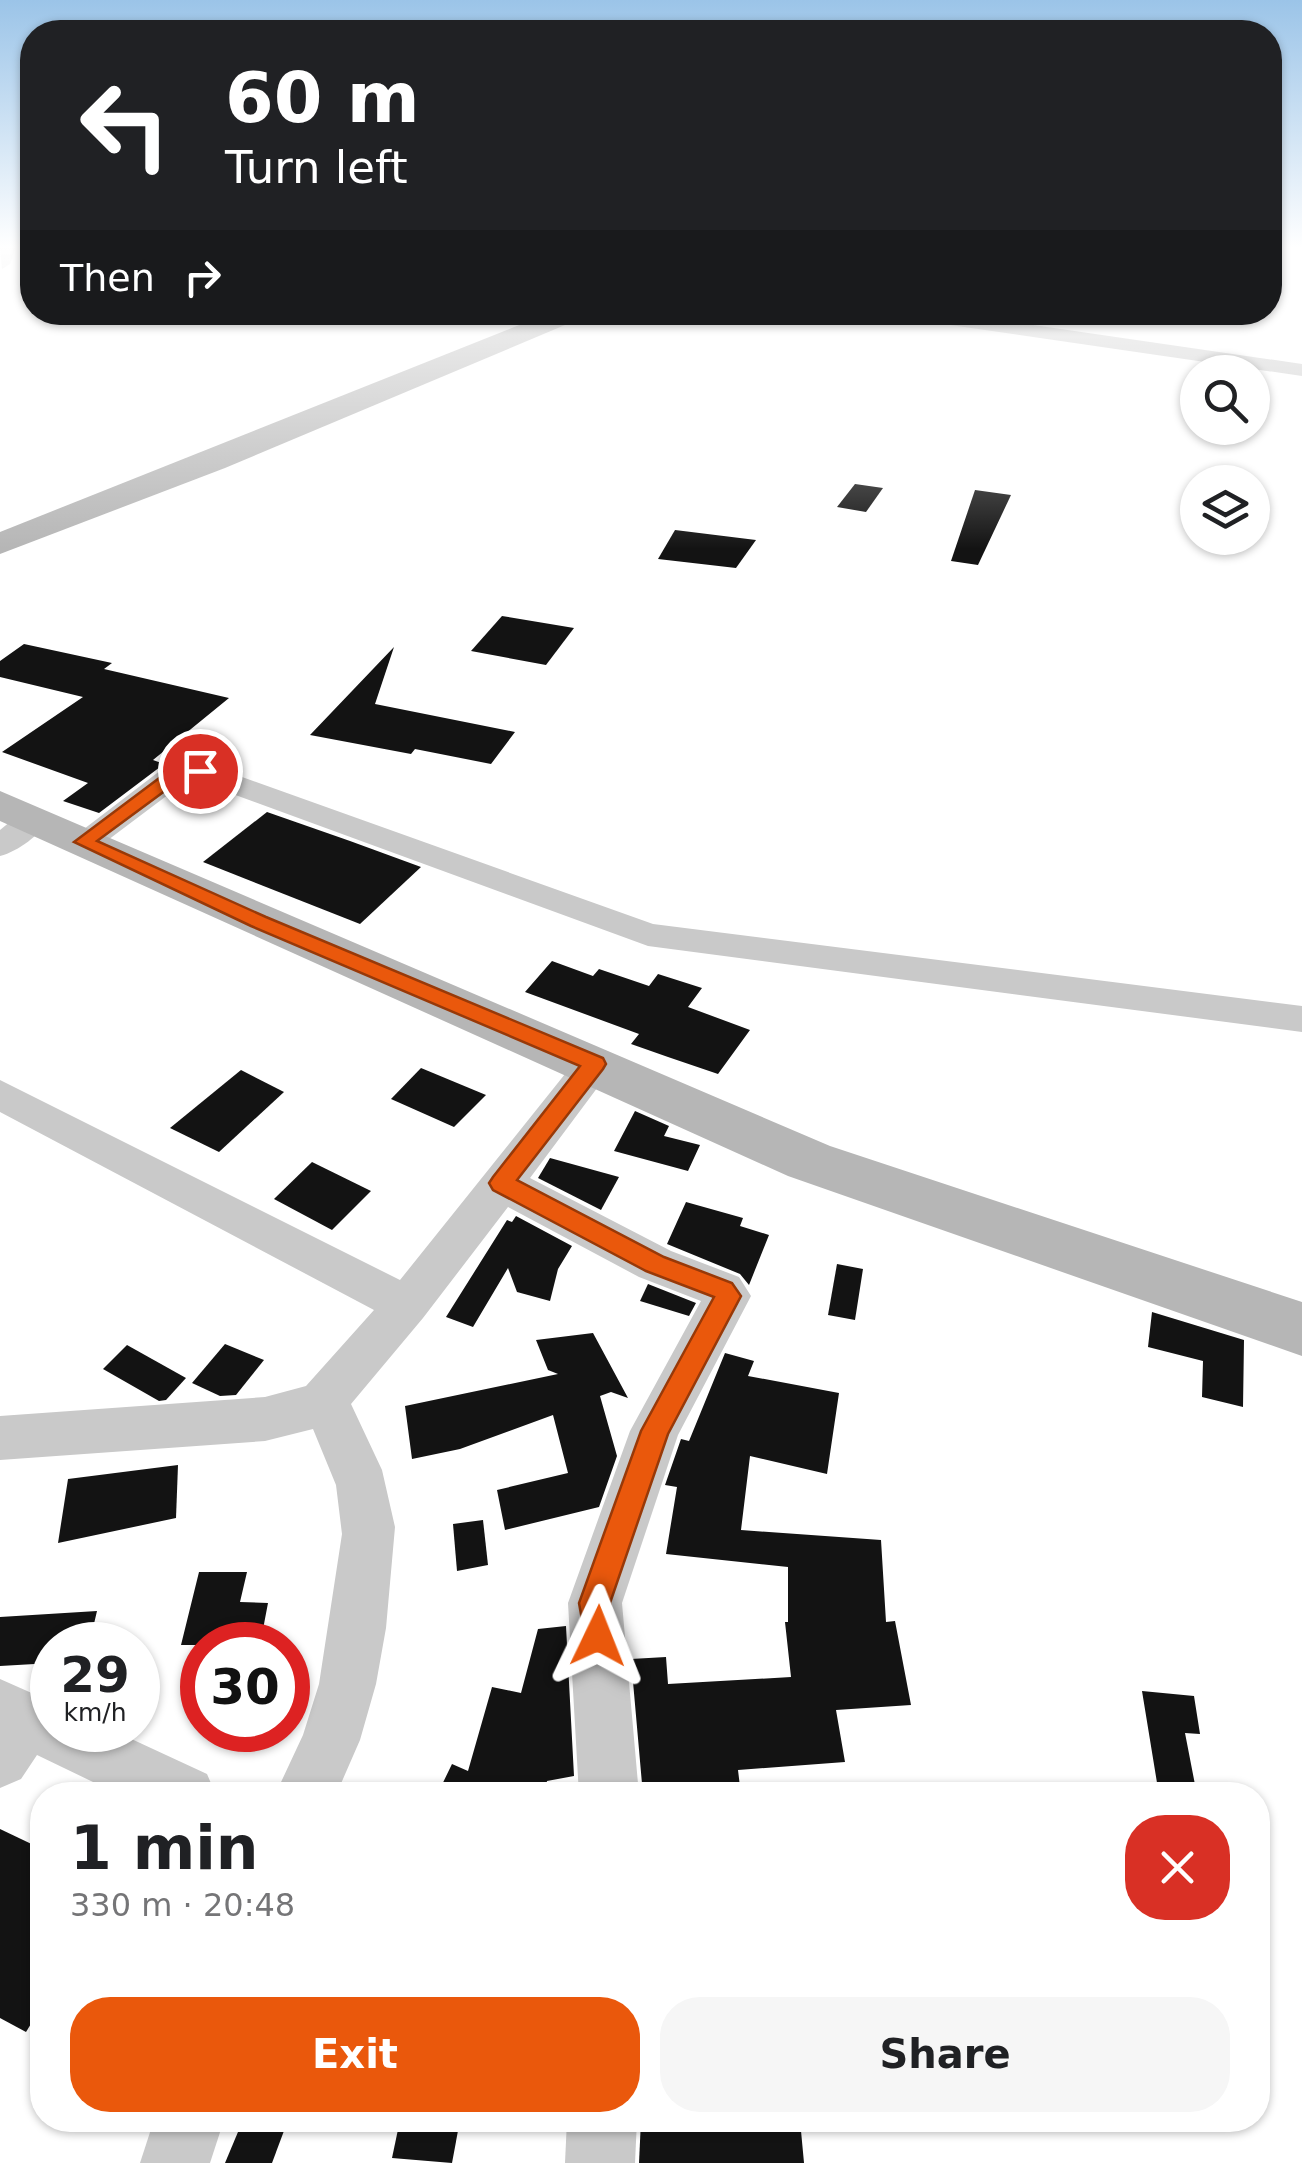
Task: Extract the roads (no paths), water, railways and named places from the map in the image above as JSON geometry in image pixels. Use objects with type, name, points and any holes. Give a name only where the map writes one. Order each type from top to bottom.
[{"type":"street","points":[[0,544],[488,348]]},
{"type":"street","points":[[1150,348],[1302,370]]},
{"type":"street","points":[[84,842],[176,774],[196,770],[648,935],[1302,1019]]},
{"type":"street","points":[[11,823],[84,842],[258,922],[595,1064],[808,1161],[1302,1329]]},
{"type":"street","points":[[0,1438],[266,1420],[302,1412],[323,1400],[407,1304],[595,1064]]},
{"type":"street","points":[[0,1094],[407,1304]]},
{"type":"street","points":[[502,1183],[655,1264],[723,1290],[728,1296],[655,1431],[595,1603],[608,1782]]},
{"type":"street","points":[[312,1782],[350,1685],[359,1641],[368,1514],[340,1429],[323,1400]]},
{"type":"street","points":[[9,1728],[152,1782]]},
{"type":"street","points":[[175,2163],[185,2132]]},
{"type":"street","points":[[600,2163],[601,2132]]}]
